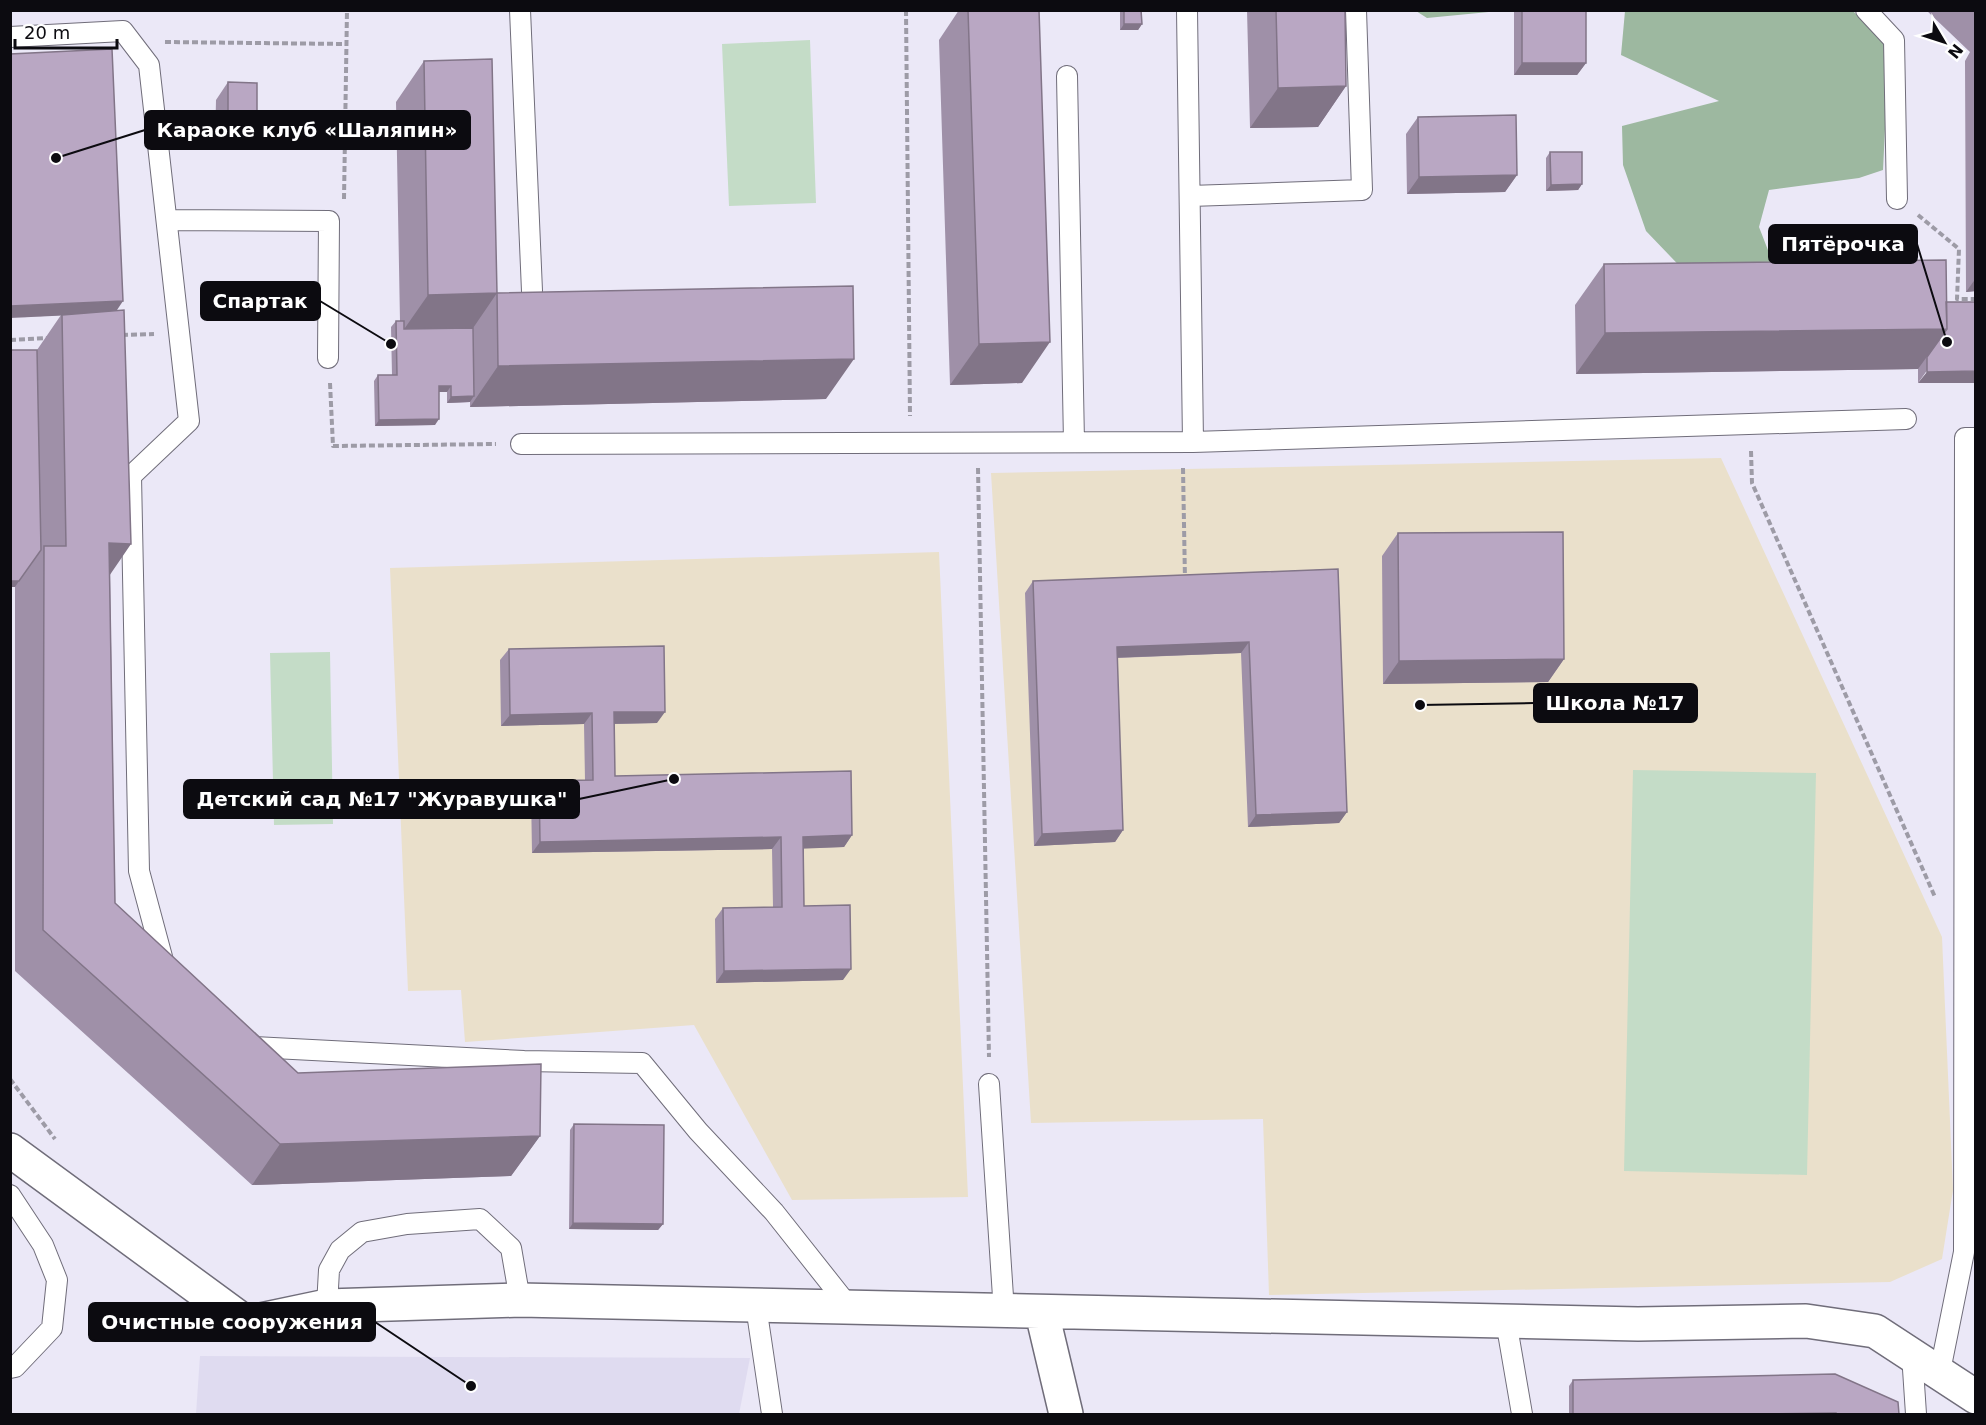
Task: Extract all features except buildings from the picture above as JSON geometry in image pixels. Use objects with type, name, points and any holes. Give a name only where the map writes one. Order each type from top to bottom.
[{"type":"street","points":[[10,1150],[246,1323],[327,1306],[520,1300],[1638,1324],[1806,1321],[1875,1330],[1976,1397]]},
{"type":"street","points":[[1042,1313],[1066,1414]]},
{"type":"lane","points":[[520,10],[532,291]]},
{"type":"lane","points":[[1187,10],[1190,196],[1188,442]]},
{"type":"lane","points":[[1190,196],[1362,190],[1356,10]]},
{"type":"lane","points":[[1866,10],[1894,40],[1897,199]]},
{"type":"lane","points":[[10,37],[123,31],[149,65],[189,421],[131,476],[139,871],[167,977],[176,984]]},
{"type":"lane","points":[[1067,76],[1074,442]]},
{"type":"lane","points":[[167,220],[328,221],[328,358]]},
{"type":"lane","points":[[521,444],[1188,442],[1906,419]]},
{"type":"lane","points":[[1940,1371],[1964,1252],[1965,438],[1976,438]]},
{"type":"lane","points":[[236,1033],[254,1047],[524,1061],[642,1063],[698,1131],[774,1212],[850,1308]]},
{"type":"lane","points":[[989,1084],[1004,1312]]},
{"type":"lane","points":[[10,1195],[43,1245],[57,1280],[52,1328],[15,1367],[10,1368]]},
{"type":"lane","points":[[327,1306],[329,1270],[340,1250],[363,1232],[407,1224],[480,1219],[512,1248],[520,1300]]},
{"type":"lane","points":[[756,1306],[772,1414]]},
{"type":"lane","points":[[1506,1321],[1522,1414]]},
{"type":"lane","points":[[1912,1354],[1916,1414]]},
{"type":"path","points":[[328,221],[344,213],[347,10]]},
{"type":"path","points":[[906,10],[910,443]]},
{"type":"path","points":[[184,42],[346,44]]},
{"type":"path","points":[[1897,199],[1959,249],[1957,299],[1976,299]]},
{"type":"path","points":[[114,336],[179,333]]},
{"type":"path","points":[[10,340],[55,338]]},
{"type":"path","points":[[328,358],[333,446],[521,444]]},
{"type":"path","points":[[1750,424],[1752,483],[1936,898]]},
{"type":"path","points":[[1185,587],[1188,442]]},
{"type":"path","points":[[978,443],[989,1084]]},
{"type":"shaded area","points":[[1721,458],[1942,937],[1953,1190],[1942,1259],[1890,1282],[1269,1295],[1263,1119],[1031,1123],[991,473]]},
{"type":"shaded area","points":[[939,552],[968,1197],[792,1200],[694,1025],[465,1042],[461,990],[408,991],[390,568]]},
{"type":"shaded area","points":[[200,1356],[750,1358],[739,1414],[196,1414]]},
{"type":"green space","points":[[1416,11],[1499,11],[1427,18]]},
{"type":"green space","points":[[1625,11],[1853,11],[1889,47],[1883,170],[1859,178],[1769,190],[1759,227],[1773,263],[1694,281],[1646,231],[1623,165],[1622,126],[1719,101],[1621,55]]},
{"type":"green space","points":[[810,40],[816,203],[729,206],[722,44]]},
{"type":"green space","points":[[330,652],[333,824],[274,825],[270,653]]},
{"type":"green space","points":[[1633,770],[1816,773],[1807,1175],[1624,1171]]},
{"type":"place","name":"Караоке клуб «Шаляпин»","points":[[56,158]]},
{"type":"place","name":"Пятёрочка","points":[[1947,342]]},
{"type":"place","name":"Спартак","points":[[391,344]]},
{"type":"place","name":"Школа №17","points":[[1420,705]]},
{"type":"place","name":"Детский сад №17 \"Журавушка\"","points":[[674,779]]},
{"type":"place","name":"Очистные сооружения","points":[[471,1386]]}]
